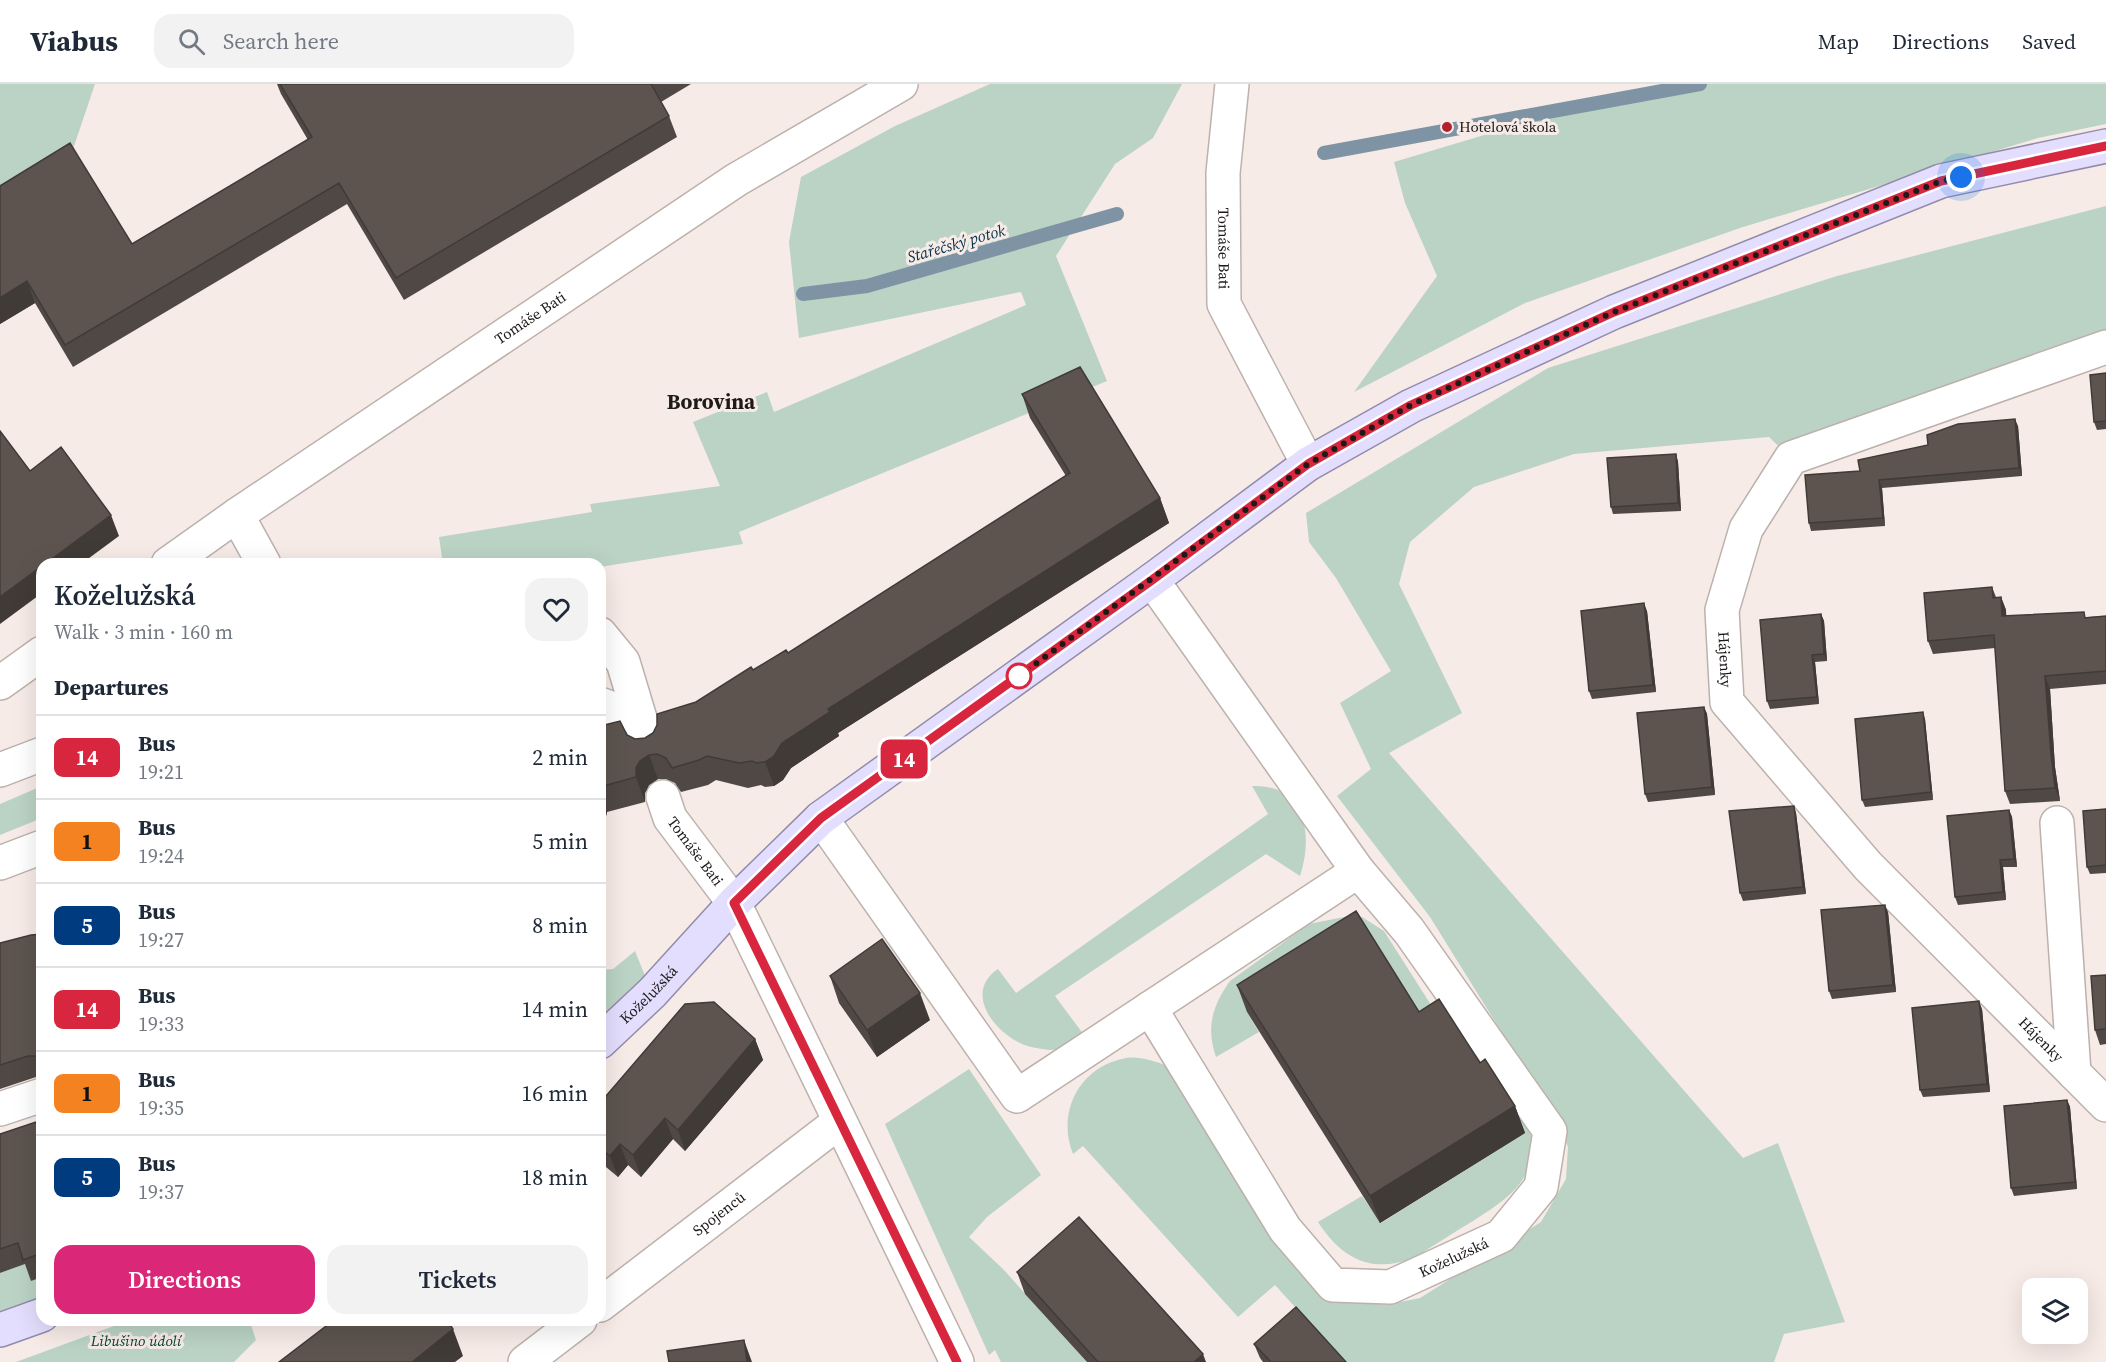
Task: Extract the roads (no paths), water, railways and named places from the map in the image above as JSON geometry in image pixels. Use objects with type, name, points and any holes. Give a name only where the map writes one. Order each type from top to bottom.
[{"type":"main road","name":"Koželužská","points":[[606,1036],[652,993],[734,903],[821,818],[1152,580],[1308,464],[1411,405],[1614,312],[1941,181],[2106,146]]},
{"type":"main road","points":[[0,1330],[36,1317]]},
{"type":"street","name":"Tomáše Bati","points":[[176,558],[736,180],[902,84]]},
{"type":"street","name":"Tomáše Bati","points":[[1232,84],[1223,173],[1224,304],[1308,464]]},
{"type":"street","name":"Hájenky","points":[[2106,347],[1791,458],[1746,529],[1722,610],[1727,702],[1868,866],[2106,1105]]},
{"type":"street","points":[[237,515],[261,558]]},
{"type":"street","name":"Koželužská","points":[[1150,1008],[1285,1229],[1333,1285],[1390,1287],[1501,1236],[1541,1187],[1550,1131],[1409,931],[1359,871],[1152,580]]},
{"type":"street","points":[[606,641],[623,662],[644,732],[606,708]]},
{"type":"street","points":[[0,683],[36,657]]},
{"type":"street","points":[[0,770],[36,756]]},
{"type":"street","name":"Tomáše Bati","points":[[663,797],[670,818],[734,903],[957,1362]]},
{"type":"street","points":[[821,818],[1017,1096],[1359,871]]},
{"type":"street","name":"Hájenky","points":[[2057,823],[2074,1073]]},
{"type":"street","points":[[0,863],[36,849]]},
{"type":"street","points":[[0,1109],[36,1097]]},
{"type":"street","name":"Spojenců","points":[[606,1300],[839,1122]]},
{"type":"street","points":[[525,1362],[572,1326]]},
{"type":"waterway","name":"Stařečský potok","points":[[1324,153],[1700,84]]},
{"type":"waterway","name":"Stařečský potok","points":[[803,294],[867,286],[1117,214]]},
{"type":"place","name":"Hotelová škola","points":[[1447,127]]},
{"type":"district","name":"Borovina","points":[[711,402]]},
{"type":"park label","name":"Libušino údolí","points":[[136,1341]]}]
